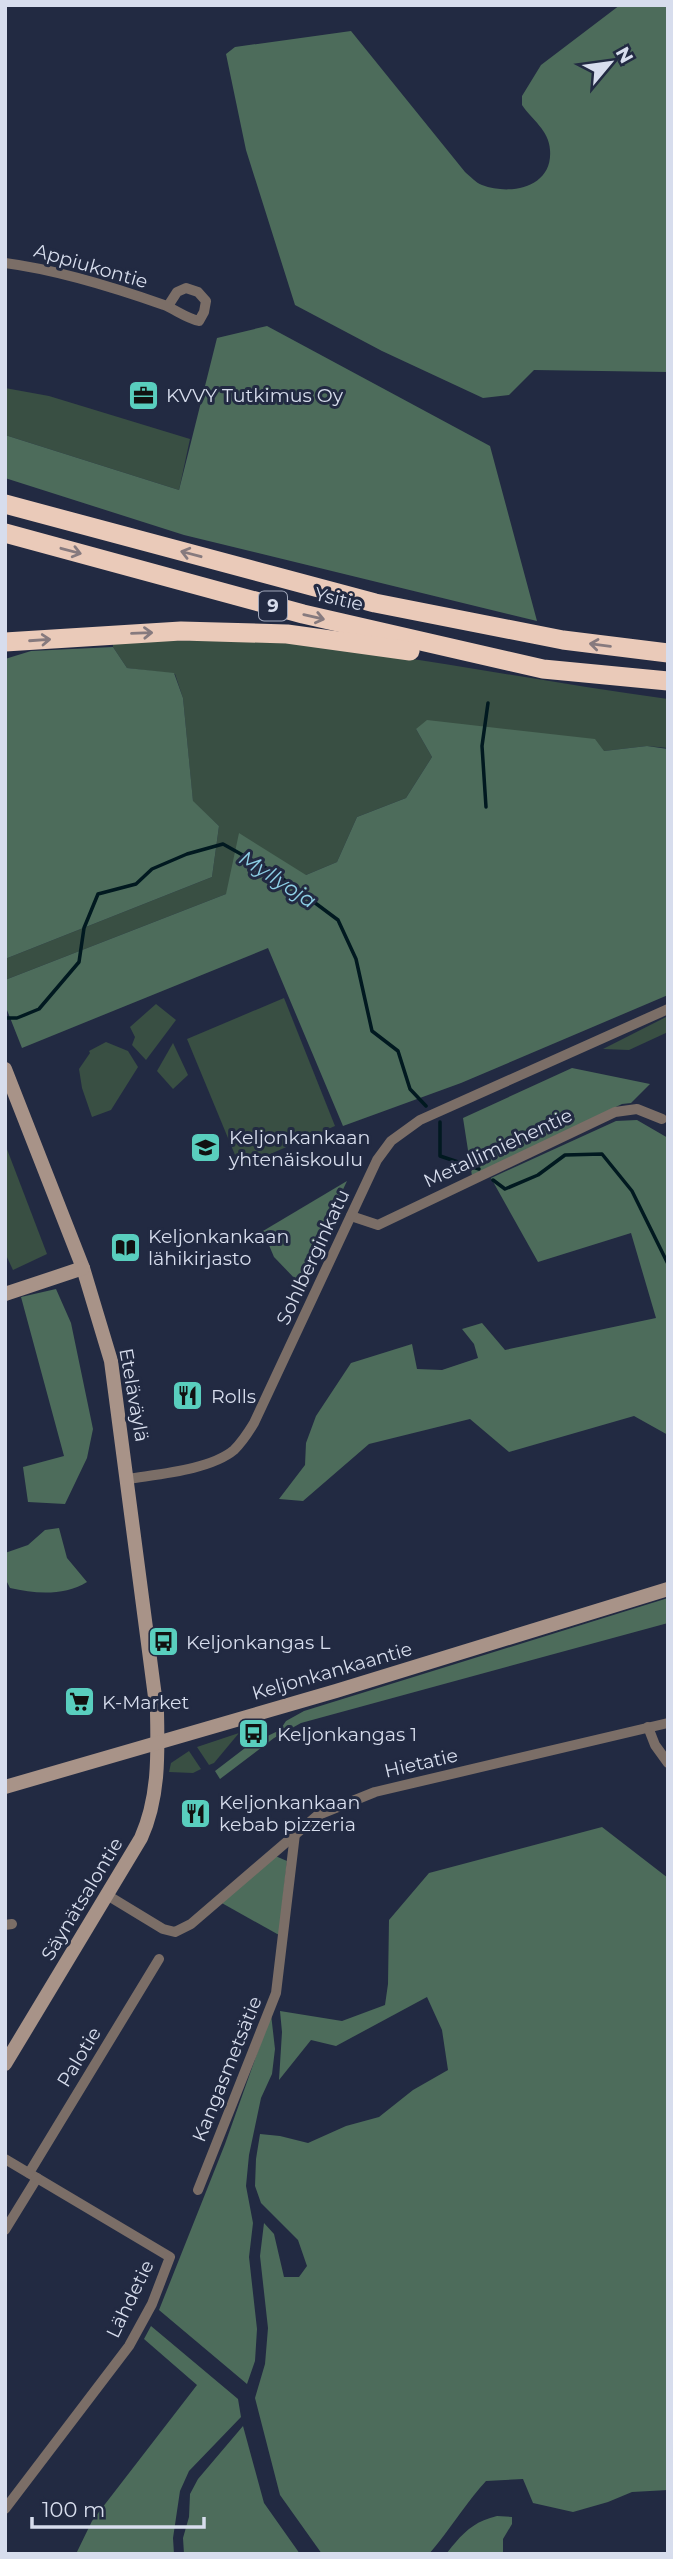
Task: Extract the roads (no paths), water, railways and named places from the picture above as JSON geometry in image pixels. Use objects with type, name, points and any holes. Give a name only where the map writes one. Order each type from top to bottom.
[{"type":"highway","name":"Ysitie","points":[[5,504],[375,603],[563,640],[668,653]]},
{"type":"highway","name":"Ysitie","points":[[5,533],[303,614],[543,669],[668,681]]},
{"type":"highway","points":[[5,642],[181,631],[287,634],[543,669]]},
{"type":"main road","name":"Eteläväylä","points":[[5,1069],[83,1268],[111,1361],[157,1712],[157,1743]]},
{"type":"main road","points":[[5,1294],[83,1268]]},
{"type":"main road","name":"Keljonkankaantie","points":[[5,1787],[336,1691],[668,1589]]},
{"type":"main road","name":"Säynätsalontie","points":[[5,2064],[141,1838],[154,1801],[157,1743]]},
{"type":"street","name":"Appiukontie","points":[[5,263],[37,267],[167,306]]},
{"type":"street","name":"Sohlberginkatu","points":[[128,1479],[217,1460],[233,1451],[243,1440],[254,1423],[377,1160],[391,1141],[420,1120],[668,1009]]},
{"type":"street","name":"Metallimiehentie","points":[[351,1216],[378,1225],[613,1113],[637,1109],[662,1119]]},
{"type":"street","name":"Hietatie","points":[[107,1895],[163,1929],[175,1932],[191,1924],[318,1815],[375,1792],[668,1723]]},
{"type":"street","points":[[648,1727],[655,1745],[668,1763]]},
{"type":"street","name":"Kangasmetsätie","points":[[198,2190],[275,1993],[295,1834]]},
{"type":"street","name":"Palotie","points":[[5,2230],[33,2176],[159,1959]]},
{"type":"street","name":"Lähdetie","points":[[5,2159],[170,2257],[152,2304],[129,2346],[5,2509]]},
{"type":"waterway","points":[[486,807],[482,746],[488,703]]},
{"type":"waterway","name":"Myllyoja","points":[[5,1018],[17,1018],[39,1009],[79,962],[84,928],[98,894],[136,884],[152,869],[187,854],[223,844],[275,873],[338,920],[356,959],[372,1031],[398,1051],[410,1089],[426,1106]]},
{"type":"waterway","name":"Myllyoja","points":[[440,1122],[440,1156],[479,1169]]},
{"type":"waterway","name":"Myllyoja","points":[[493,1180],[505,1189],[538,1175],[565,1155],[602,1154],[632,1191],[668,1264]]},
{"type":"place","name":"KVVY Tutkimus Oy","points":[[143,395]]},
{"type":"place","name":"Keljonkankaan yhtenäiskoulu","points":[[206,1148]]},
{"type":"place","name":"Keljonkankaan lähikirjasto","points":[[125,1247]]},
{"type":"place","name":"Rolls","points":[[188,1396]]},
{"type":"place","name":"Keljonkangas L","points":[[163,1642]]},
{"type":"place","name":"K-Market","points":[[79,1702]]},
{"type":"place","name":"Keljonkangas 1","points":[[254,1734]]},
{"type":"place","name":"Keljonkankaan kebab pizzeria","points":[[196,1813]]}]
